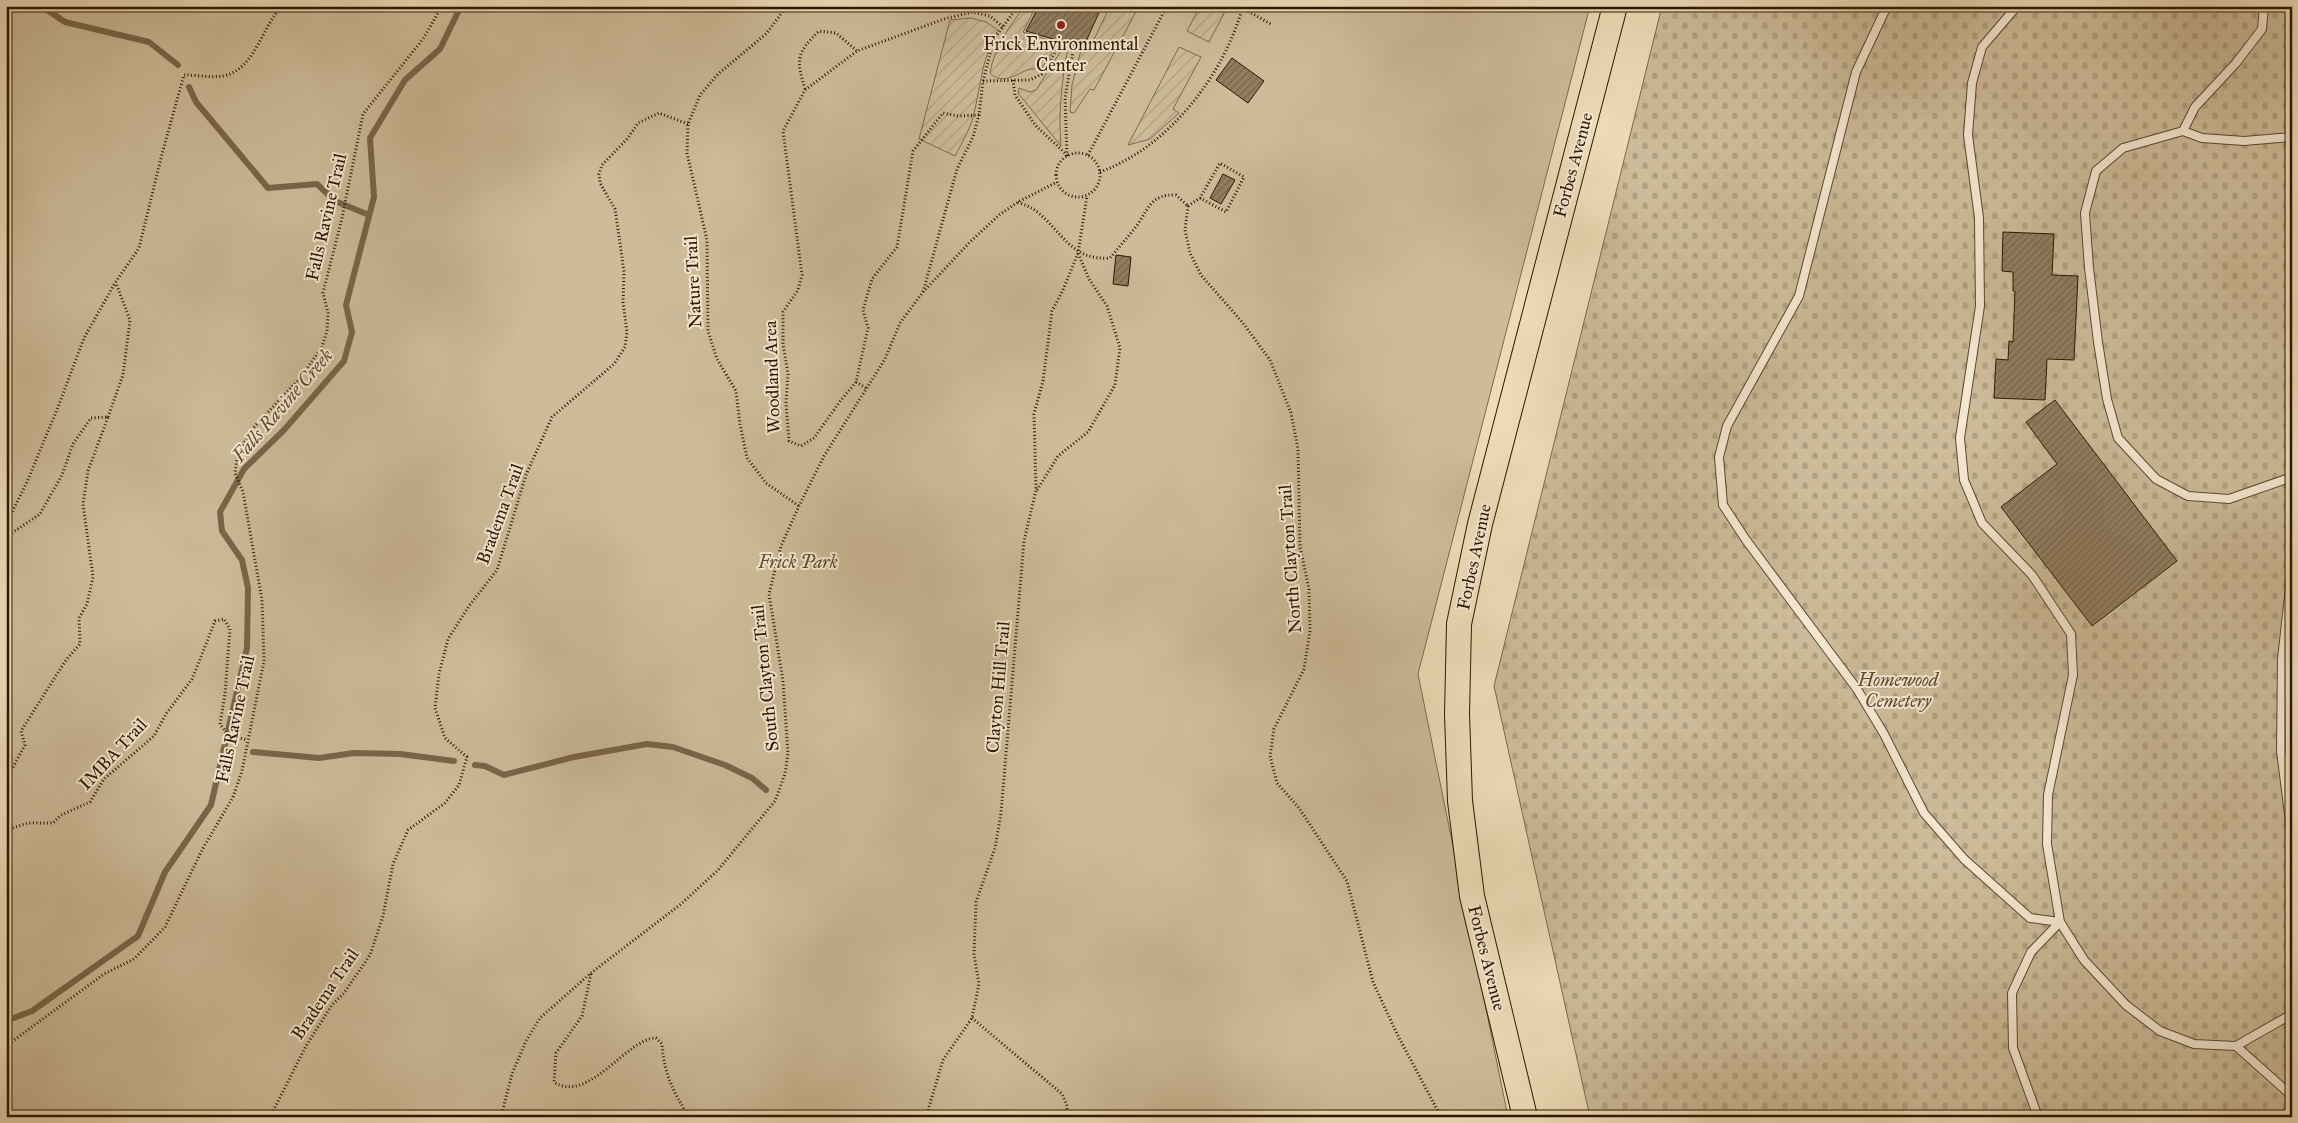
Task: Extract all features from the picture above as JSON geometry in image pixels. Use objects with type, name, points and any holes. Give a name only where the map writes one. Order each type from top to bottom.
[{"type":"main road","name":"Forbes Avenue","points":[[1525,1117],[1472,896],[1460,802],[1457,714],[1459,624],[1480,524],[1615,6]]},
{"type":"lane","points":[[1887,6],[1856,72],[1799,296],[1727,426],[1719,457],[1723,505],[1746,540],[1857,689],[1884,734],[1924,813],[1964,859],[2030,918],[2060,922]]},
{"type":"lane","points":[[2017,6],[1982,47],[1972,83],[1968,135],[1978,218],[1980,306],[1960,438],[1964,480],[1982,522],[2032,575],[2071,634],[2073,675],[2055,757],[2048,805],[2047,844],[2060,922],[2084,960],[2126,1005],[2160,1031],[2194,1044],[2236,1046],[2292,1014]]},
{"type":"lane","points":[[2184,131],[2195,107],[2236,64],[2262,29],[2264,6]]},
{"type":"lane","points":[[2292,137],[2244,141],[2202,138],[2184,131],[2123,148],[2096,171],[2085,213],[2089,268],[2100,352],[2107,399],[2118,438],[2156,479],[2188,496],[2229,498],[2292,476]]},
{"type":"lane","points":[[2292,569],[2282,659],[2281,751],[2292,838]]},
{"type":"lane","points":[[2038,1117],[2013,1048],[2012,993],[2031,952],[2060,922]]},
{"type":"lane","points":[[2236,1046],[2291,1095]]},
{"type":"lane","points":[[2292,1069],[2292,1117]]},
{"type":"path","points":[[6,524],[48,432],[84,338],[115,283],[139,248],[184,75],[223,76],[241,67],[254,51],[282,6]]},
{"type":"path","name":"Falls Ravine Trail","points":[[6,1046],[104,974],[134,959],[165,927],[202,850],[233,797],[242,771],[264,661],[262,600],[242,492],[235,473],[238,452],[255,426],[301,377],[322,347],[327,331],[328,313],[323,293],[342,218],[363,114],[423,39],[442,6]]},
{"type":"path","name":"Nature Trail","points":[[787,6],[766,34],[718,74],[700,95],[688,124],[687,153],[708,240],[708,331],[716,359],[736,390],[740,424],[748,458],[766,483],[799,506]]},
{"type":"path","points":[[923,292],[957,169],[973,137],[979,115],[983,81],[994,40],[1018,6]]},
{"type":"path","points":[[1088,155],[1167,6]]},
{"type":"path","points":[[1100,172],[1125,160],[1154,140],[1173,124],[1194,101],[1229,46],[1243,7],[1271,24]]},
{"type":"path","name":"Woodland Area","points":[[979,115],[958,116],[943,113],[913,151],[897,247],[872,279],[863,310],[868,328],[856,382],[840,400],[814,438],[801,446],[789,441],[786,403],[788,374],[783,344],[783,312],[798,290],[802,275],[783,131],[805,90],[858,51],[944,19],[972,12],[990,16],[1003,27]]},
{"type":"path","points":[[805,90],[798,65],[803,47],[819,31],[836,33],[858,51]]},
{"type":"path","points":[[983,81],[1030,80],[1042,74],[1062,41]]},
{"type":"path","points":[[1067,156],[1066,89],[1074,45]]},
{"type":"path","points":[[1013,80],[1015,95],[1035,125],[1067,156]]},
{"type":"path","name":"Bradema Trail","points":[[270,1117],[306,1046],[332,1005],[344,993],[370,955],[383,916],[393,864],[408,830],[445,803],[459,785],[467,757],[445,738],[435,708],[439,674],[448,639],[469,606],[497,570],[526,475],[552,417],[614,364],[625,347],[627,332],[623,302],[624,272],[615,208],[600,183],[599,174],[602,165],[628,138],[638,123],[659,113],[688,124]]},
{"type":"path","points":[[1074,153],[1088,155],[1098,166],[1100,172],[1097,186],[1087,196],[1073,197],[1067,195],[1062,191],[1057,182],[1056,172],[1058,165],[1067,156],[1074,153]]},
{"type":"path","points":[[1078,253],[1097,259],[1110,258],[1138,224],[1152,202],[1165,195],[1176,195],[1188,206],[1200,198],[1220,163],[1244,177],[1226,212],[1200,198]]},
{"type":"path","name":"South Clayton Trail","points":[[501,1117],[512,1074],[526,1041],[540,1018],[591,974],[693,893],[718,870],[775,801],[786,774],[788,754],[783,681],[769,594],[781,546],[799,506],[824,456],[885,359],[900,323],[923,292],[969,243],[999,215],[1018,202],[1057,182]]},
{"type":"path","name":"Clayton Hill Trail","points":[[926,1117],[944,1060],[972,1018],[980,984],[974,955],[976,902],[995,848],[1001,813],[1024,541],[1036,490],[1034,414],[1043,381],[1052,311],[1078,253],[1087,196]]},
{"type":"path","points":[[1018,202],[1036,211],[1078,253],[1088,279],[1107,306],[1120,348],[1115,385],[1088,432],[1058,456],[1036,490]]},
{"type":"path","name":"North Clayton Trail","points":[[1188,206],[1185,230],[1190,253],[1201,275],[1243,323],[1270,360],[1291,413],[1298,449],[1300,547],[1309,589],[1310,631],[1304,669],[1274,728],[1270,756],[1276,783],[1299,808],[1347,881],[1372,982],[1441,1117]]},
{"type":"path","points":[[6,780],[25,745],[21,731],[66,660],[80,644],[79,618],[87,604],[93,577],[84,504],[88,471],[123,375],[130,320],[115,283]]},
{"type":"path","points":[[856,382],[866,388]]},
{"type":"path","points":[[6,537],[40,514],[62,475],[72,444],[90,418],[108,417]]},
{"type":"path","name":"IMBA Trail","points":[[6,830],[28,823],[53,823],[61,815],[90,802],[104,779],[154,736],[166,714],[192,679],[216,621],[224,618],[230,629],[226,694],[220,724],[228,734],[247,740]]},
{"type":"path","points":[[591,974],[582,1016],[556,1053],[554,1082],[562,1088],[574,1087],[610,1068],[647,1038],[656,1038],[662,1044],[664,1064],[672,1091],[689,1117]]},
{"type":"path","points":[[972,1018],[1062,1094],[1067,1106],[1068,1117]]},
{"type":"green space","name":"Frick Park","points":[[6,6],[1590,6],[1418,674],[1508,1117],[6,1117]]},
{"type":"green space","points":[[1025,6],[1036,6],[1023,32],[1058,43],[1042,68],[1029,69],[1004,79],[994,77],[990,73],[995,55],[1008,29]]},
{"type":"green space","points":[[1110,6],[1139,6],[1094,90],[1090,89],[1074,113],[1070,112],[1072,85],[1081,50],[1088,52]]},
{"type":"green space","points":[[1200,6],[1228,6],[1209,42],[1187,31]]},
{"type":"green space","name":"Homewood Cemetery","points":[[1662,6],[2292,6],[2292,1117],[1590,1117],[1494,686]]},
{"type":"green space","points":[[971,18],[986,22],[998,30],[986,60],[972,121],[955,156],[919,139],[950,20]]},
{"type":"green space","points":[[1064,46],[1068,48],[1061,96],[1061,146],[1018,93],[1019,88],[1030,92],[1036,90]]},
{"type":"green space","points":[[1179,47],[1201,57],[1173,109],[1179,113],[1150,139],[1128,145]]},
{"type":"building","name":"Frick Environmental Center","points":[[1039,6],[1102,6],[1083,48],[1026,31]]},
{"type":"building","points":[[1232,58],[1264,81],[1248,103],[1216,80]]},
{"type":"building","points":[[1223,174],[1235,180],[1221,204],[1210,198]]},
{"type":"building","points":[[2003,232],[2054,234],[2052,275],[2078,276],[2074,360],[2047,359],[2045,400],[1994,398],[1996,359],[2008,360],[2009,341],[2013,342],[2015,291],[2013,291],[2013,272],[2002,271]]},
{"type":"building","points":[[1116,255],[1131,257],[1128,286],[1113,284]]},
{"type":"building","points":[[2055,400],[2177,561],[2092,626],[2001,507],[2057,464],[2026,422]]},
{"type":"waterway","points":[[41,6],[65,22],[149,42],[178,65]]},
{"type":"waterway","name":"Falls Ravine Creek","points":[[6,1021],[32,1011],[138,936],[165,872],[211,805],[247,648],[248,588],[242,560],[222,531],[220,512],[244,469],[284,430],[344,361],[352,332],[346,305],[374,197],[370,138],[405,80],[440,49],[461,6]]},
{"type":"waterway","points":[[189,87],[196,102],[268,188],[317,184],[335,201],[369,215]]},
{"type":"waterway","points":[[475,765],[485,766],[504,775],[574,757],[647,744],[673,747],[725,765],[752,778],[766,790]]},
{"type":"waterway","points":[[253,752],[319,758],[354,753],[400,754],[454,761]]},
{"type":"place","name":"Frick Environmental Center","points":[[1061,25]]}]
